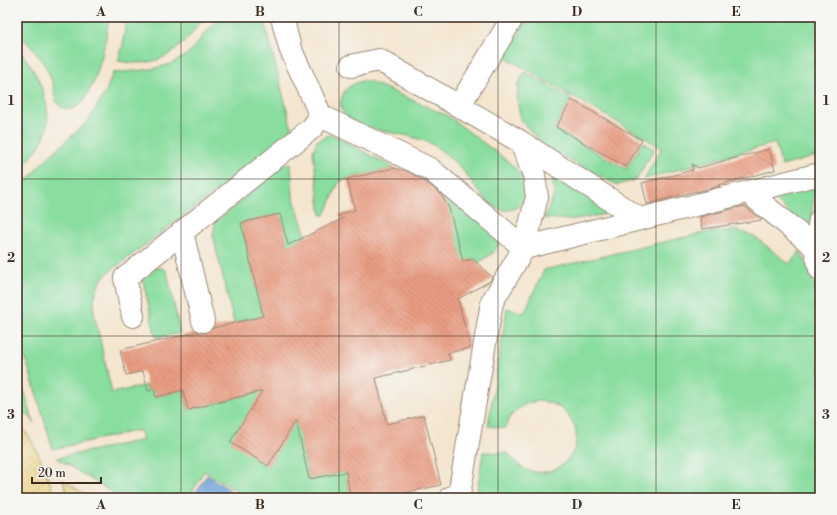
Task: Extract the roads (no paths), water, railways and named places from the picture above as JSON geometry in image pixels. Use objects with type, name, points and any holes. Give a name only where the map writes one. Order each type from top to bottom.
[{"type":"lane","points":[[282,17],[290,48],[321,116],[430,169],[524,248]]},
{"type":"lane","points":[[459,106],[513,17]]},
{"type":"lane","points":[[351,66],[379,60],[520,142],[640,219]]},
{"type":"lane","points":[[133,316],[125,278],[312,128],[321,116]]},
{"type":"lane","points":[[450,498],[459,496],[492,302],[524,248],[537,197],[534,175],[520,142]]},
{"type":"lane","points":[[524,248],[820,174]]},
{"type":"lane","points":[[748,192],[815,247]]},
{"type":"lane","points":[[820,220],[815,247],[820,269]]},
{"type":"lane","points":[[182,232],[203,321]]},
{"type":"water","points":[[207,475],[230,490],[226,498],[192,498]]}]
